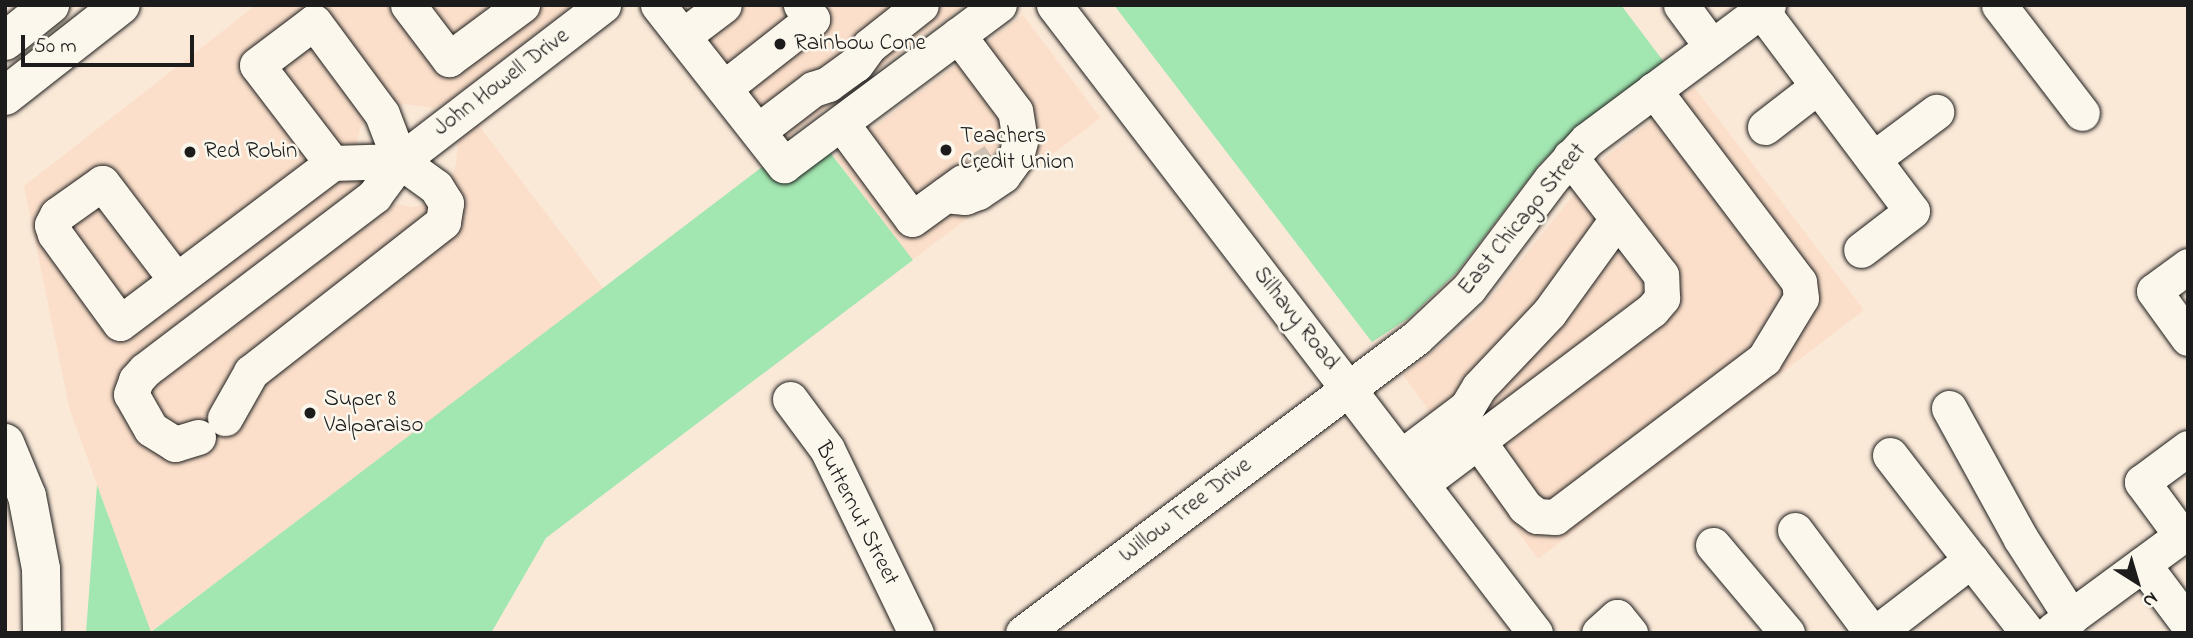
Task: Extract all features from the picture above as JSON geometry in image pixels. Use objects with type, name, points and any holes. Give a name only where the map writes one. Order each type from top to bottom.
[{"type":"main road","points":[[5,41],[50,5]]},
{"type":"main road","points":[[5,96],[121,5]]},
{"type":"main road","points":[[5,443],[27,496],[41,569],[42,633]]},
{"type":"street","points":[[408,5],[449,59],[462,50],[481,17],[522,5]]},
{"type":"street","name":"John Howell Drive","points":[[400,161],[436,187],[446,203],[443,222],[251,372],[211,428],[175,444],[151,429],[131,394],[136,380],[145,370],[374,196],[400,161],[603,5]]},
{"type":"street","points":[[658,5],[784,165],[999,5]]},
{"type":"street","points":[[683,36],[724,5]]},
{"type":"street","points":[[724,88],[812,19],[801,5]]},
{"type":"street","points":[[758,131],[813,89],[828,84],[856,64],[869,46],[921,5]]},
{"type":"street","name":"Silhavy Road","points":[[1054,5],[1535,633]]},
{"type":"street","points":[[1681,5],[1712,47]]},
{"type":"street","points":[[2000,5],[2082,113]]},
{"type":"street","points":[[1764,8],[1818,86],[1912,211],[1861,250]]},
{"type":"street","name":"East Chicago Street","points":[[1349,389],[1416,338],[1469,288],[1570,157],[1764,8]]},
{"type":"street","points":[[176,280],[332,163],[400,161],[382,114],[314,22],[257,65],[332,163]]},
{"type":"street","points":[[841,123],[912,219],[989,156],[958,35]]},
{"type":"street","points":[[462,50],[492,90]]},
{"type":"street","points":[[1765,127],[1818,86]]},
{"type":"street","points":[[1467,407],[1525,507],[1537,516],[1555,517],[1765,359],[1801,298],[1799,282],[1654,90]]},
{"type":"street","points":[[1873,159],[1936,112]]},
{"type":"street","points":[[1411,470],[1483,437],[1652,310],[1662,298],[1661,275],[1570,157]]},
{"type":"street","points":[[1411,470],[1467,407],[1479,387],[1549,313],[1618,219]]},
{"type":"street","points":[[2188,266],[2154,292],[2188,338]]},
{"type":"street","name":"Willow Tree Drive","points":[[1023,633],[1349,389]]},
{"type":"street","name":"Butternut Street","points":[[790,399],[827,449],[916,633]]},
{"type":"street","points":[[1949,408],[2007,515],[2052,629]]},
{"type":"street","points":[[2052,629],[2184,533],[2142,482],[2188,448]]},
{"type":"street","points":[[1891,455],[1971,560],[2052,629]]},
{"type":"street","points":[[1795,530],[1874,633],[1971,560]]},
{"type":"street","points":[[1713,545],[1787,633]]},
{"type":"street","points":[[2143,564],[2188,624]]},
{"type":"street","points":[[1599,633],[1617,617],[1630,633]]},
{"type":"shaded area","points":[[256,5],[573,5],[447,102],[433,108],[405,104],[383,108],[370,117],[360,128],[354,158],[360,183],[379,201],[412,207],[427,204],[450,181],[456,165],[458,142],[477,123],[604,289],[150,632],[69,407],[24,186]]},
{"type":"shaded area","points":[[670,5],[965,5],[758,160]]},
{"type":"shaded area","points":[[1023,15],[1101,118],[912,260],[835,157]]},
{"type":"shaded area","points":[[1694,87],[1864,310],[1538,559],[1403,375],[1474,319],[1600,162]]},
{"type":"green space","points":[[1114,5],[1621,5],[1664,62],[1578,126],[1540,164],[1458,271],[1409,318],[1372,342]]},
{"type":"green space","points":[[812,129],[913,260],[546,538],[491,633],[86,633],[97,485],[151,632]]},
{"type":"tunnel","points":[[972,175],[994,160]]},
{"type":"place","name":"Rainbow Cone","points":[[780,44]]},
{"type":"place","name":"Teachers Credit Union","points":[[946,150]]},
{"type":"place","name":"Red Robin","points":[[190,152]]},
{"type":"place","name":"Super 8 Valparaiso","points":[[310,413]]}]
